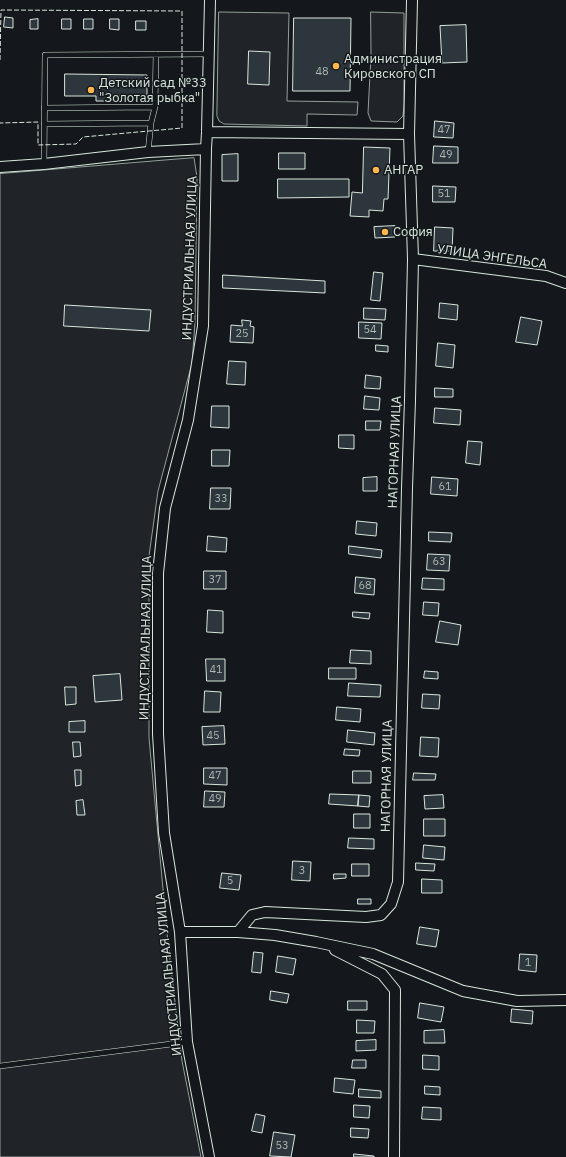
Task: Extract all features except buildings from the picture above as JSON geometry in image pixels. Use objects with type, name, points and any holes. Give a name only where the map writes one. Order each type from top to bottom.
[{"type":"street","name":"ИНДУСТРИАЛЬНАЯ УЛИЦА","points":[[210,0],[203,326],[188,420],[165,508],[158,573],[158,734],[164,833],[180,932],[187,1042],[211,1157]]},
{"type":"street","name":"НАГОРНАЯ УЛИЦА","points":[[238,932],[252,915],[265,912],[366,917],[380,915],[391,904],[398,882],[407,488],[411,392],[413,259],[409,134],[412,0]]},
{"type":"street","points":[[207,132],[409,134]]},
{"type":"street","points":[[0,167],[44,164],[148,152],[206,149]]},
{"type":"street","name":"УЛИЦА ЭНГЕЛЬСА","points":[[413,259],[546,276],[566,283]]},
{"type":"street","points":[[180,932],[238,932],[275,935],[316,942],[373,954],[463,990],[517,1001],[566,1000]]},
{"type":"street","points":[[316,942],[353,958],[382,974],[395,990],[394,1157]]},
{"type":"lane","points":[[148,152],[151,123],[155,107],[156,54]]},
{"type":"lane","points":[[44,164],[45,55],[209,54]]},
{"type":"lane","points":[[44,108],[155,107]]},
{"type":"lane","points":[[44,124],[151,123]]},
{"type":"lane","points":[[0,1066],[187,1042]]},
{"type":"shaded area","points":[[219,12],[289,13],[287,101],[358,102],[357,115],[307,114],[307,126],[224,124],[219,121],[217,116]]},
{"type":"shaded area","points":[[371,12],[404,13],[404,105],[403,116],[397,122],[371,121],[368,113],[371,55]]},
{"type":"shaded area","points":[[194,158],[197,177],[195,323],[192,363],[158,491],[149,556],[149,738],[168,943],[182,1061],[201,1157],[0,1157],[0,174]]},
{"type":"fence","points":[[0,60],[1,10],[182,11],[182,128],[83,137],[76,144],[38,145],[38,122],[0,123]]},
{"type":"place","name":"Администрация Кировского СП","points":[[336,66]]},
{"type":"place","name":"Детский сад №33 \"Золотая рыбка\"","points":[[91,90]]},
{"type":"place","name":"АНГАР","points":[[376,170]]},
{"type":"place","name":"София","points":[[385,232]]}]
